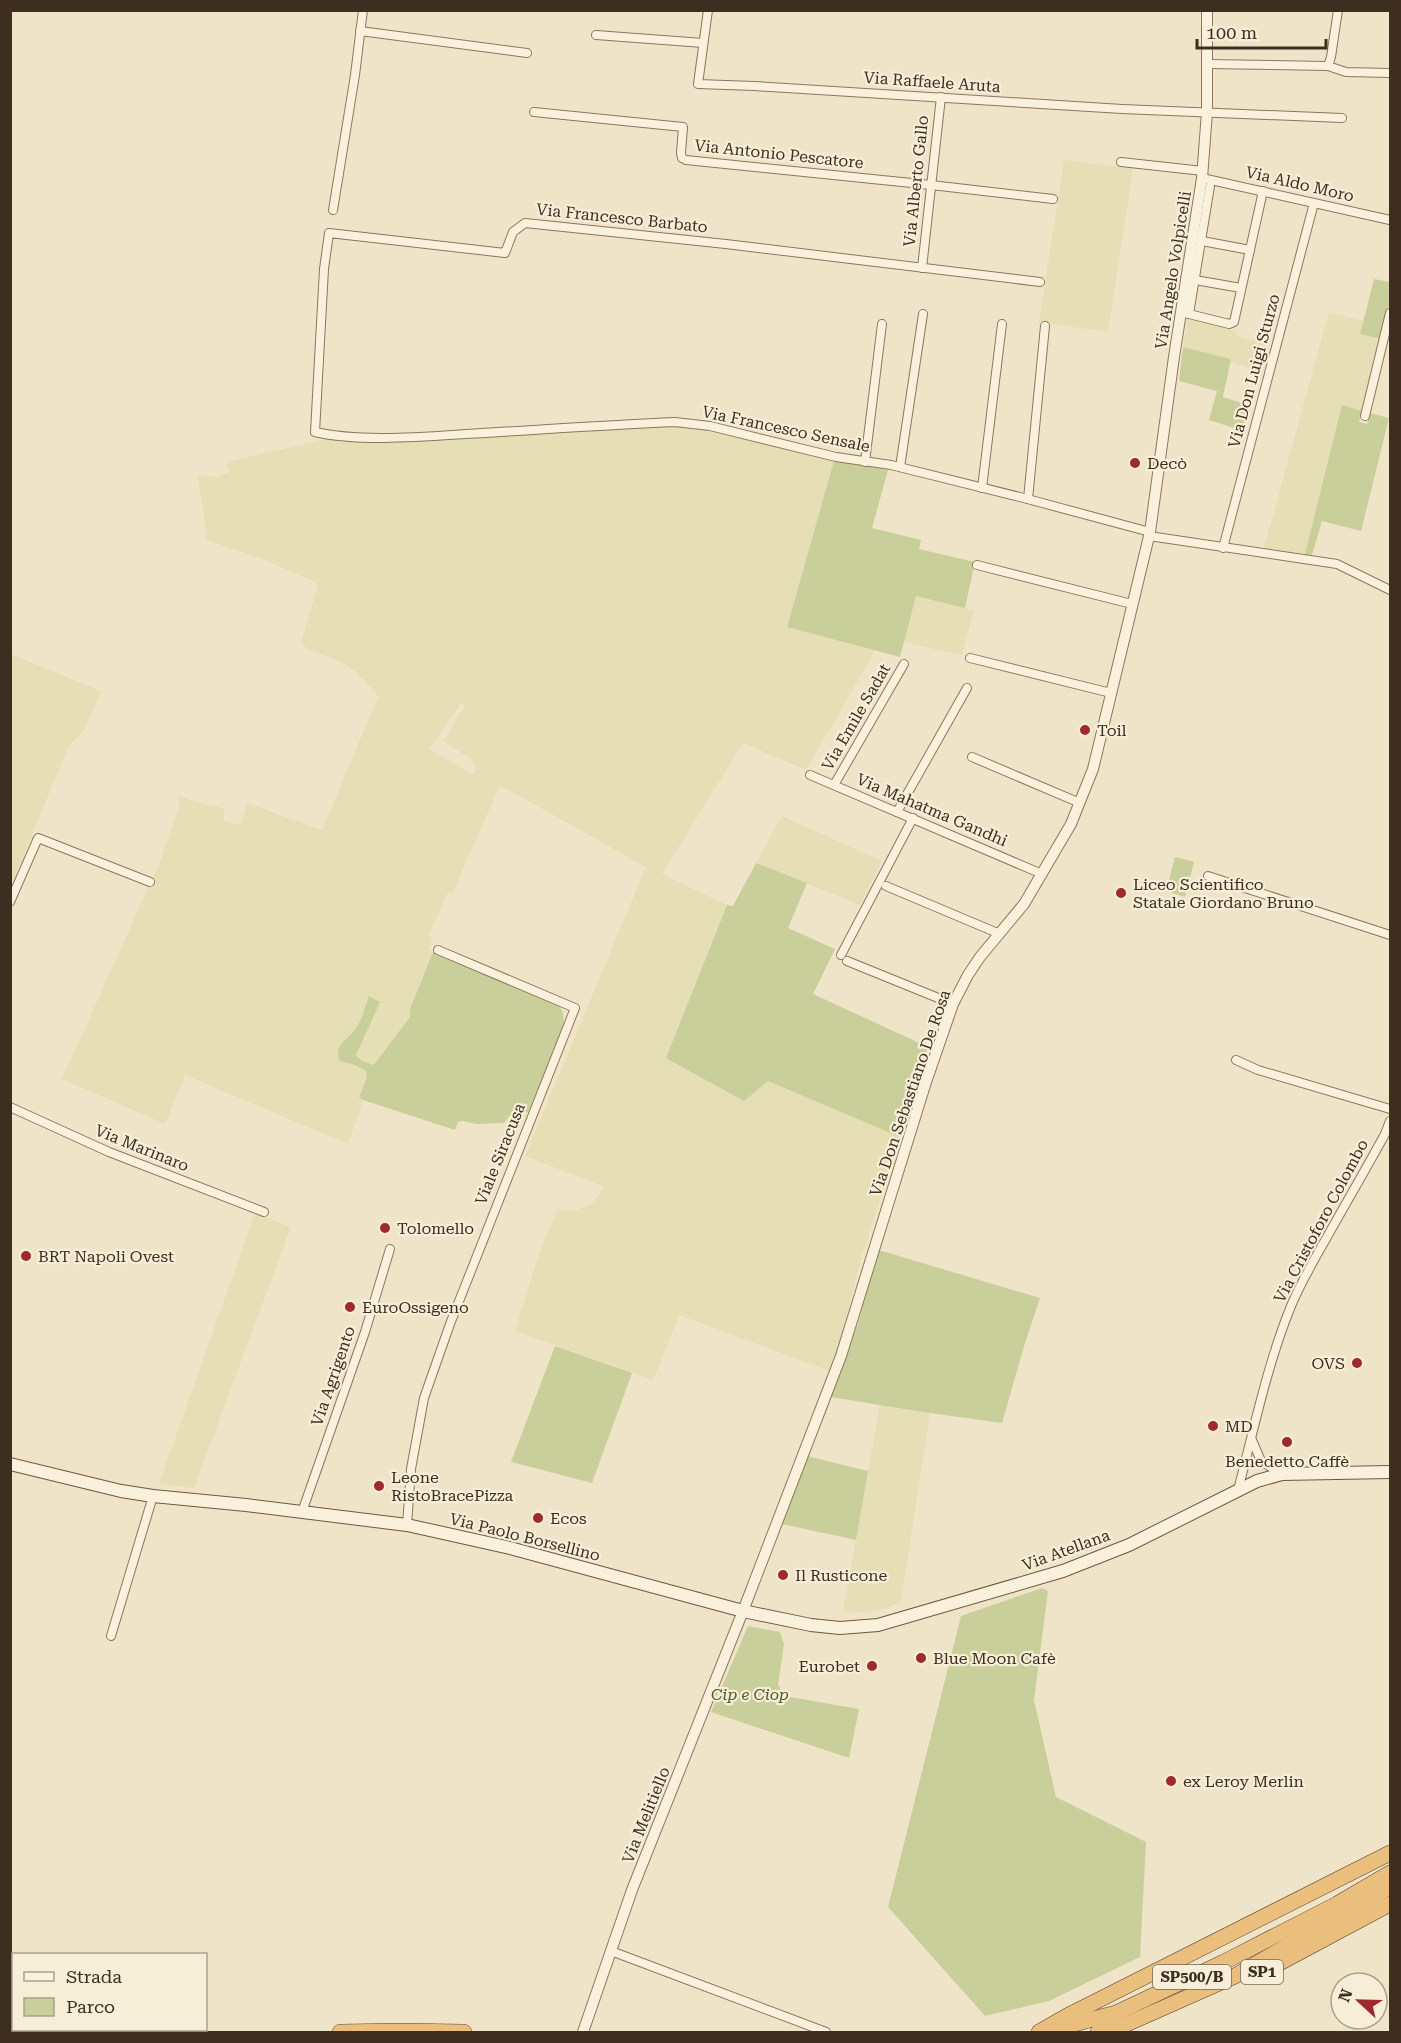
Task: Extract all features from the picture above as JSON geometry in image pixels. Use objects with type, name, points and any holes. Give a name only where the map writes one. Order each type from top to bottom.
[{"type":"highway","points":[[1040,2032],[1067,2016],[1390,1853]]},
{"type":"highway","name":"SP500/B","points":[[1040,2032],[1116,2013],[1337,1905],[1390,1873]]},
{"type":"highway","name":"SP500/B","points":[[1098,2032],[1120,2027],[1233,1977],[1357,1908],[1390,1887]]},
{"type":"highway","name":"SP1","points":[[1129,2032],[1194,2006],[1294,1956],[1390,1904]]},
{"type":"highway","points":[[340,2032],[464,2032]]},
{"type":"main road","name":"Via Paolo Borsellino","points":[[10,1464],[122,1491],[153,1496],[407,1525],[510,1548],[743,1611]]},
{"type":"main road","name":"Via Atellana","points":[[743,1611],[812,1625],[840,1628],[878,1625],[1063,1572],[1129,1545],[1257,1481],[1282,1474],[1390,1472]]},
{"type":"street","points":[[333,210],[363,10]]},
{"type":"street","points":[[596,35],[703,43],[708,10]]},
{"type":"street","name":"Via Angelo Volpicelli","points":[[1150,534],[1205,178],[1207,10]]},
{"type":"street","points":[[1328,66],[1338,10]]},
{"type":"street","points":[[360,32],[527,53]]},
{"type":"street","name":"Via Raffaele Aruta","points":[[703,43],[698,84],[1122,109],[1342,118]]},
{"type":"street","points":[[1207,64],[1328,66],[1346,72],[1390,73]]},
{"type":"street","name":"Via Alberto Gallo","points":[[922,268],[941,97]]},
{"type":"street","name":"Via Antonio Pescatore","points":[[534,112],[683,127],[681,153],[682,158],[686,160],[932,184],[1053,199]]},
{"type":"street","name":"Via Aldo Moro","points":[[1121,162],[1205,178],[1390,220]]},
{"type":"street","points":[[1205,178],[1202,241],[1195,280],[1185,313],[1229,324],[1233,322],[1263,191]]},
{"type":"street","name":"Via Don Luigi Sturzo","points":[[1223,548],[1314,202]]},
{"type":"street","name":"Via Francesco Barbato","points":[[315,417],[324,269],[329,233],[505,253],[513,232],[525,223],[1040,282]]},
{"type":"street","points":[[1202,241],[1250,250]]},
{"type":"street","points":[[1195,280],[1241,288]]},
{"type":"street","points":[[1365,416],[1390,313]]},
{"type":"street","points":[[900,467],[924,314]]},
{"type":"street","points":[[865,462],[882,324]]},
{"type":"street","points":[[982,488],[1002,324]]},
{"type":"street","points":[[1028,499],[1045,326]]},
{"type":"street","name":"Via Francesco Sensale","points":[[315,417],[315,432],[330,436],[426,437],[675,422],[734,431],[836,456],[900,467],[1028,499],[1150,534],[1223,548],[1337,564],[1390,590]]},
{"type":"street","name":"Via Don Sebastiano De Rosa","points":[[743,1611],[840,1356],[926,1082],[953,1004],[968,975],[1019,912],[1042,874],[1071,824],[1093,769],[1150,534]]},
{"type":"street","points":[[977,565],[1132,604]]},
{"type":"street","points":[[970,658],[1111,693]]},
{"type":"street","name":"Via Emile Sadat","points":[[834,785],[904,664]]},
{"type":"street","points":[[897,812],[968,688]]},
{"type":"street","points":[[972,757],[1080,803]]},
{"type":"street","name":"Via Mahatma Gandhi","points":[[810,775],[1042,874]]},
{"type":"street","points":[[913,818],[844,958],[953,1004]]},
{"type":"street","points":[[10,902],[38,838],[150,882]]},
{"type":"street","points":[[1208,876],[1390,935]]},
{"type":"street","points":[[886,886],[1000,934]]},
{"type":"street","name":"Viale Siracusa","points":[[407,1525],[411,1469],[424,1398],[450,1324],[575,1008],[438,950]]},
{"type":"street","points":[[1236,1060],[1258,1070],[1390,1109]]},
{"type":"street","name":"Via Marinaro","points":[[10,1107],[109,1152],[264,1212]]},
{"type":"street","name":"Via Cristoforo Colombo","points":[[1238,1490],[1246,1452],[1252,1440],[1270,1370],[1291,1305],[1388,1135],[1390,1121]]},
{"type":"street","name":"Via Agrigento","points":[[302,1512],[365,1332],[390,1249]]},
{"type":"street","points":[[1252,1440],[1261,1461],[1282,1474]]},
{"type":"street","points":[[111,1636],[153,1496]]},
{"type":"street","name":"Via Melitiello","points":[[583,2032],[632,1890],[743,1611]]},
{"type":"street","points":[[611,1951],[825,2032]]},
{"type":"shaded area","points":[[1064,160],[1133,169],[1108,332],[1039,322]]},
{"type":"shaded area","points":[[1329,312],[1364,321],[1360,334],[1381,339],[1362,411],[1342,406],[1305,554],[1264,548]]},
{"type":"shaded area","points":[[1188,319],[1237,331],[1236,336],[1268,345],[1261,371],[1231,362],[1231,359],[1183,347]]},
{"type":"shaded area","points":[[664,425],[718,431],[835,457],[787,626],[875,651],[806,770],[743,743],[662,874],[727,905],[666,1058],[778,1084],[900,1137],[862,1256],[841,1338],[829,1371],[679,1315],[653,1380],[515,1331],[536,1263],[557,1209],[573,1211],[591,1205],[605,1187],[525,1156],[646,867],[500,785],[452,894],[448,892],[428,936],[433,938],[428,950],[433,952],[410,1009],[410,1017],[373,1065],[361,1059],[356,1055],[358,1047],[379,1002],[372,996],[356,1028],[344,1040],[338,1051],[340,1061],[366,1071],[367,1077],[359,1095],[363,1100],[348,1144],[185,1075],[165,1124],[62,1079],[159,864],[180,804],[177,796],[225,809],[223,821],[241,825],[247,803],[322,830],[378,697],[350,667],[308,650],[301,642],[318,585],[260,558],[206,540],[199,476],[216,477],[229,472],[226,464],[236,460],[329,438]],"holes":[[[461,703],[465,706],[443,741],[473,760],[476,770],[474,775],[430,748]]]},
{"type":"shaded area","points":[[916,595],[974,610],[962,655],[903,642]]},
{"type":"shaded area","points":[[11,654],[101,691],[84,730],[68,747],[11,886]]},
{"type":"shaded area","points":[[782,816],[882,861],[860,905],[756,863]]},
{"type":"shaded area","points":[[255,1213],[291,1227],[194,1488],[159,1484]]},
{"type":"shaded area","points":[[880,1404],[930,1413],[901,1602],[884,1609],[863,1612],[843,1611]]},
{"type":"green space","points":[[1374,279],[1390,282],[1390,300],[1381,339],[1360,334]]},
{"type":"green space","points":[[1183,347],[1231,359],[1223,397],[1251,406],[1244,431],[1209,420],[1217,391],[1179,381]]},
{"type":"green space","points":[[1342,405],[1362,411],[1359,422],[1367,424],[1370,413],[1389,418],[1361,531],[1322,521],[1312,555],[1305,554]]},
{"type":"green space","points":[[835,457],[888,470],[872,528],[921,540],[919,549],[975,562],[965,608],[916,596],[900,657],[787,627]]},
{"type":"green space","points":[[1175,857],[1194,862],[1185,897],[1166,891]]},
{"type":"green space","points":[[756,863],[807,883],[788,928],[835,949],[813,994],[928,1047],[900,1137],[768,1081],[744,1101],[666,1058],[727,905],[733,906]]},
{"type":"green space","points":[[433,952],[559,1005],[563,1013],[564,1026],[528,1112],[511,1114],[504,1123],[477,1124],[462,1121],[458,1122],[455,1130],[359,1097],[367,1077],[366,1071],[340,1061],[339,1047],[358,1024],[369,996],[380,1002],[356,1055],[373,1065],[376,1062],[410,1017],[410,1009]]},
{"type":"green space","points":[[878,1251],[1040,1298],[1002,1423],[830,1397],[858,1323]]},
{"type":"green space","points":[[555,1346],[632,1373],[592,1483],[511,1462]]},
{"type":"green space","points":[[807,1456],[868,1471],[856,1540],[782,1524]]},
{"type":"green space","points":[[1042,1588],[1048,1591],[1034,1700],[1056,1797],[1146,1842],[1140,1957],[1049,2001],[985,2016],[888,1907],[961,1616]]},
{"type":"green space","name":"Cip e Ciop","points":[[748,1626],[780,1632],[784,1644],[778,1685],[785,1696],[859,1709],[849,1758],[711,1712]]},
{"type":"place","name":"Decò","points":[[1135,463]]},
{"type":"place","name":"Toil","points":[[1085,730]]},
{"type":"place","name":"Liceo Scientifico Statale Giordano Bruno","points":[[1121,893]]},
{"type":"place","name":"Tolomello","points":[[385,1228]]},
{"type":"place","name":"BRT Napoli Ovest","points":[[26,1256]]},
{"type":"place","name":"EuroOssigeno","points":[[350,1307]]},
{"type":"place","name":"OVS","points":[[1357,1363]]},
{"type":"place","name":"MD","points":[[1213,1426]]},
{"type":"place","name":"Benedetto Caffè","points":[[1287,1442]]},
{"type":"place","name":"Leone RistoBracePizza","points":[[379,1486]]},
{"type":"place","name":"Ecos","points":[[538,1518]]},
{"type":"place","name":"Il Rusticone","points":[[783,1575]]},
{"type":"place","name":"Blue Moon Cafè","points":[[921,1658]]},
{"type":"place","name":"Eurobet","points":[[872,1666]]},
{"type":"place","name":"ex Leroy Merlin","points":[[1171,1781]]}]
